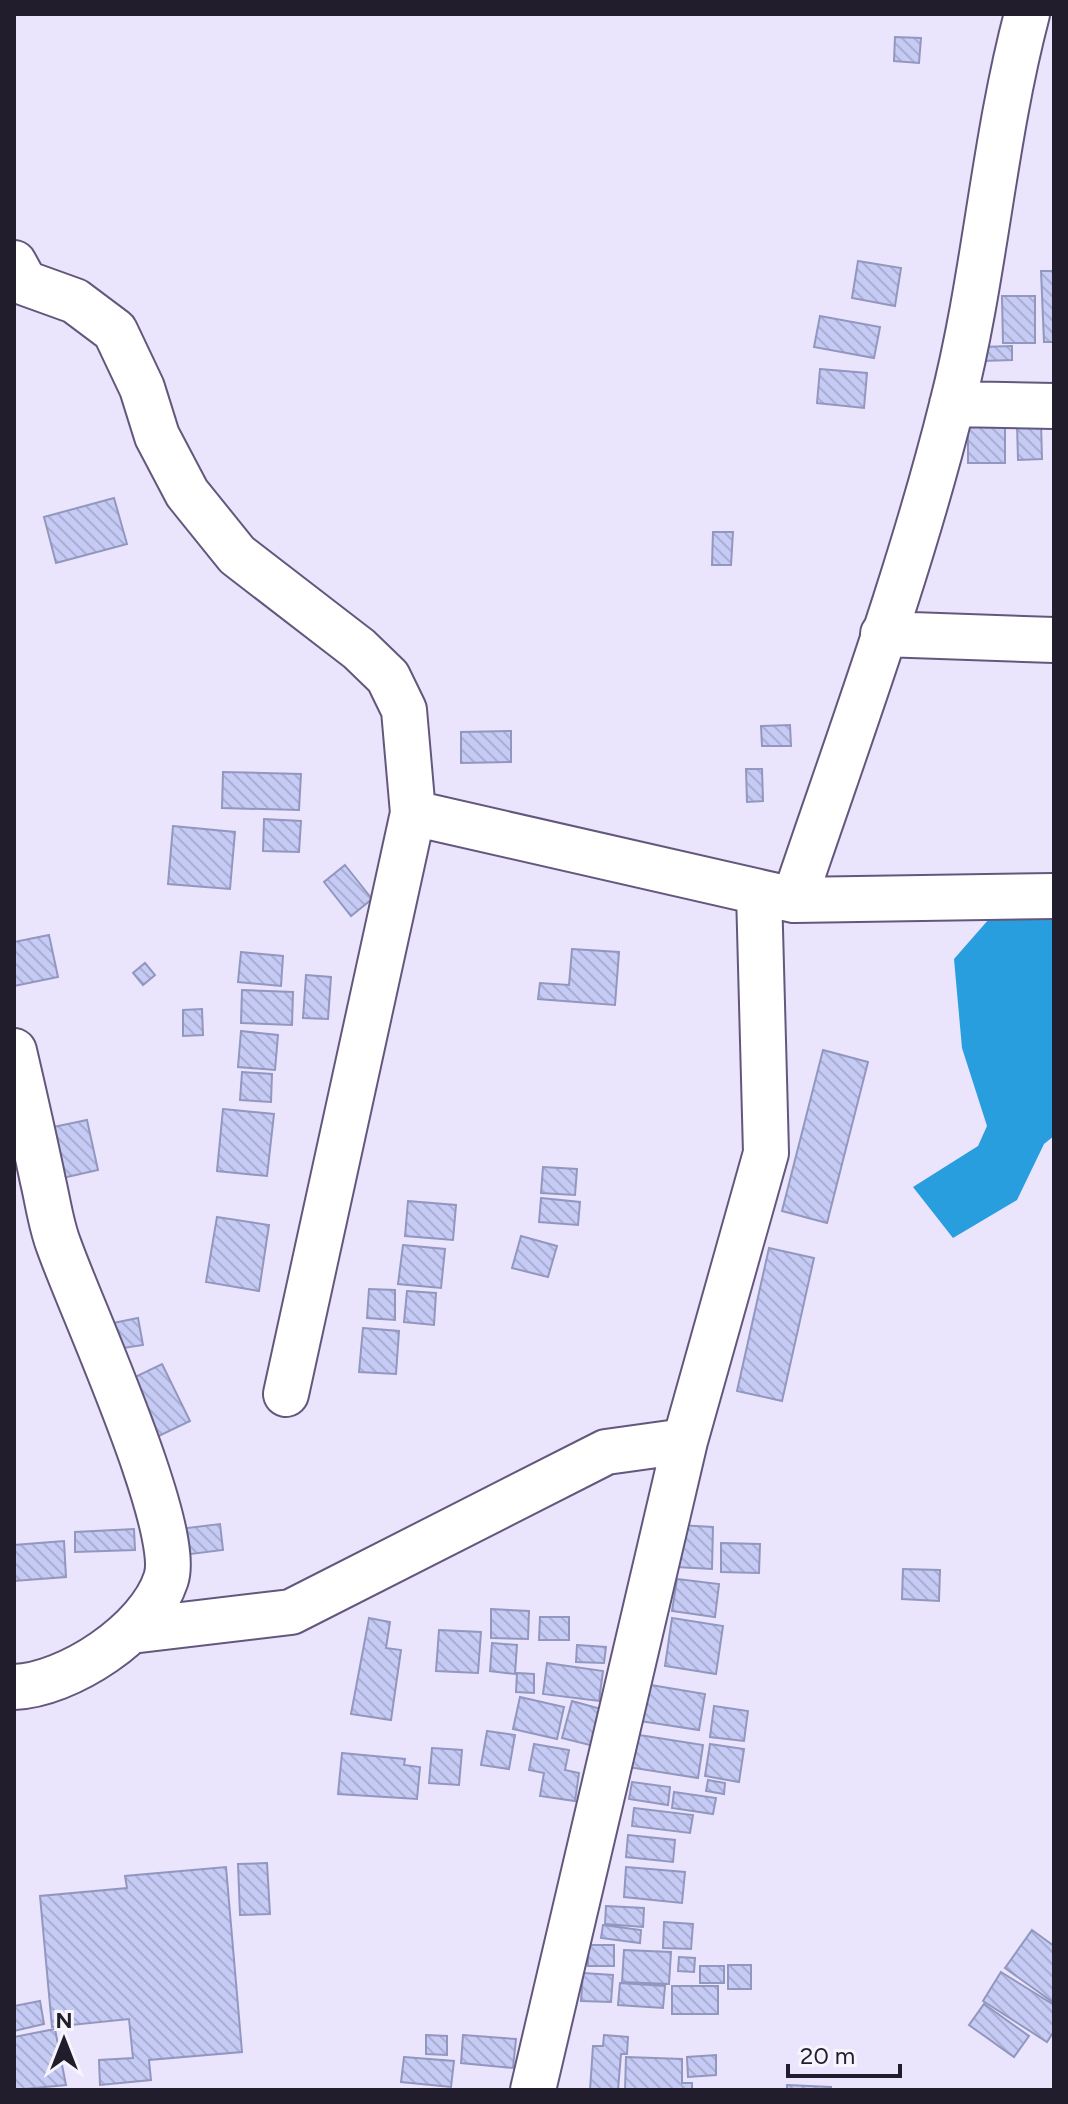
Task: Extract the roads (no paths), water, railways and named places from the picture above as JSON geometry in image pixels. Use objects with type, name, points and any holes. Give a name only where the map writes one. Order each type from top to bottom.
[{"type":"street","points":[[533,2090],[685,1441],[766,1153],[777,896],[883,634],[952,404],[1010,79],[1027,14]]},
{"type":"street","points":[[14,263],[25,283],[75,301],[115,331],[142,388],[157,436],[187,493],[237,555],[359,649],[388,677],[404,710],[413,813],[286,1394]]},
{"type":"street","points":[[952,404],[1054,406]]},
{"type":"street","points":[[883,634],[1054,640]]},
{"type":"street","points":[[413,813],[777,896],[1054,896]]},
{"type":"street","points":[[14,1051],[58,1244],[128,1417],[164,1535],[167,1578],[131,1631],[70,1672],[14,1687]]},
{"type":"street","points":[[131,1631],[291,1612],[606,1452],[685,1441]]},
{"type":"water","points":[[1054,911],[1054,1136],[1044,1144],[1017,1200],[953,1238],[913,1187],[978,1146],[987,1126],[962,1048],[954,959],[989,919]]}]
